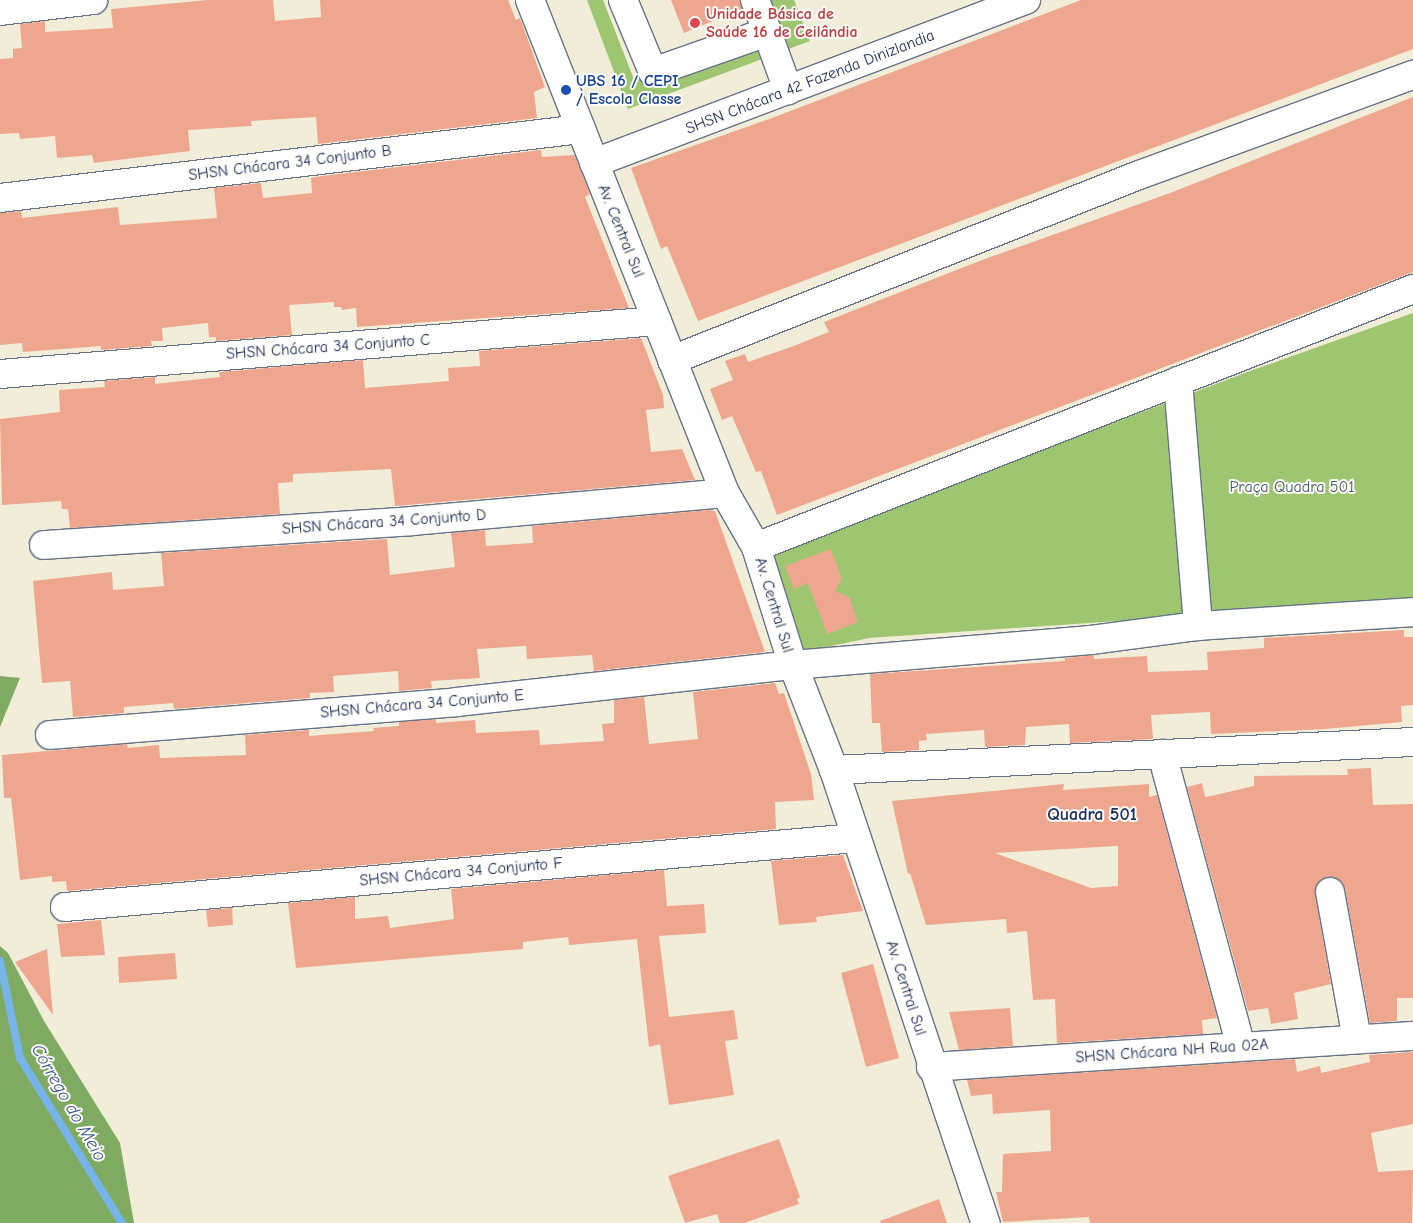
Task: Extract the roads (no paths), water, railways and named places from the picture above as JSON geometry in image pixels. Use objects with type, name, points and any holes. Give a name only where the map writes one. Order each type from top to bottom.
[{"type":"street","points":[[0,11],[93,0]]},
{"type":"street","name":"Av. Central Sul","points":[[530,0],[725,493],[756,547],[793,665],[834,770],[931,1067],[986,1223]]},
{"type":"street","points":[[623,0],[653,72],[766,32]]},
{"type":"street","points":[[755,0],[788,90]]},
{"type":"street","name":"SHSN Chácara 42 Fazenda Dinizlandia","points":[[594,163],[1026,0]]},
{"type":"street","points":[[672,360],[1139,175],[1413,75]]},
{"type":"street","name":"SHSN Chácara 34 Conjunto B","points":[[0,198],[581,129]]},
{"type":"street","points":[[756,547],[1413,289]]},
{"type":"street","name":"SHSN Chácara 34 Conjunto C","points":[[0,374],[657,321]]},
{"type":"street","points":[[1178,381],[1198,626]]},
{"type":"street","name":"SHSN Chácara 34 Conjunto D","points":[[44,545],[412,521],[725,493]]},
{"type":"street","name":"SHSN Chácara 34 Conjunto E","points":[[50,735],[457,702],[793,665],[1091,640],[1198,626],[1413,612]]},
{"type":"street","points":[[834,770],[1413,742]]},
{"type":"street","points":[[1162,754],[1241,1047]]},
{"type":"street","name":"SHSN Chácara 34 Conjunto F","points":[[65,907],[856,838]]},
{"type":"street","points":[[1330,892],[1357,1039]]},
{"type":"street","name":"SHSN Chácara NH Rua 02A","points":[[931,1067],[1413,1036]]},
{"type":"waterway","name":"Córrego do Meio","points":[[0,961],[20,1058],[122,1223]]},
{"type":"place","name":"Unidade Básica de Saúde 16 de Ceilândia","points":[[695,23]]},
{"type":"place","name":"UBS 16 / CEPI / Escola Classe","points":[[566,90]]},
{"type":"district","name":"Quadra 501","points":[[1092,815]]},
{"type":"park label","name":"Praça Quadra 501","points":[[1292,487]]}]
